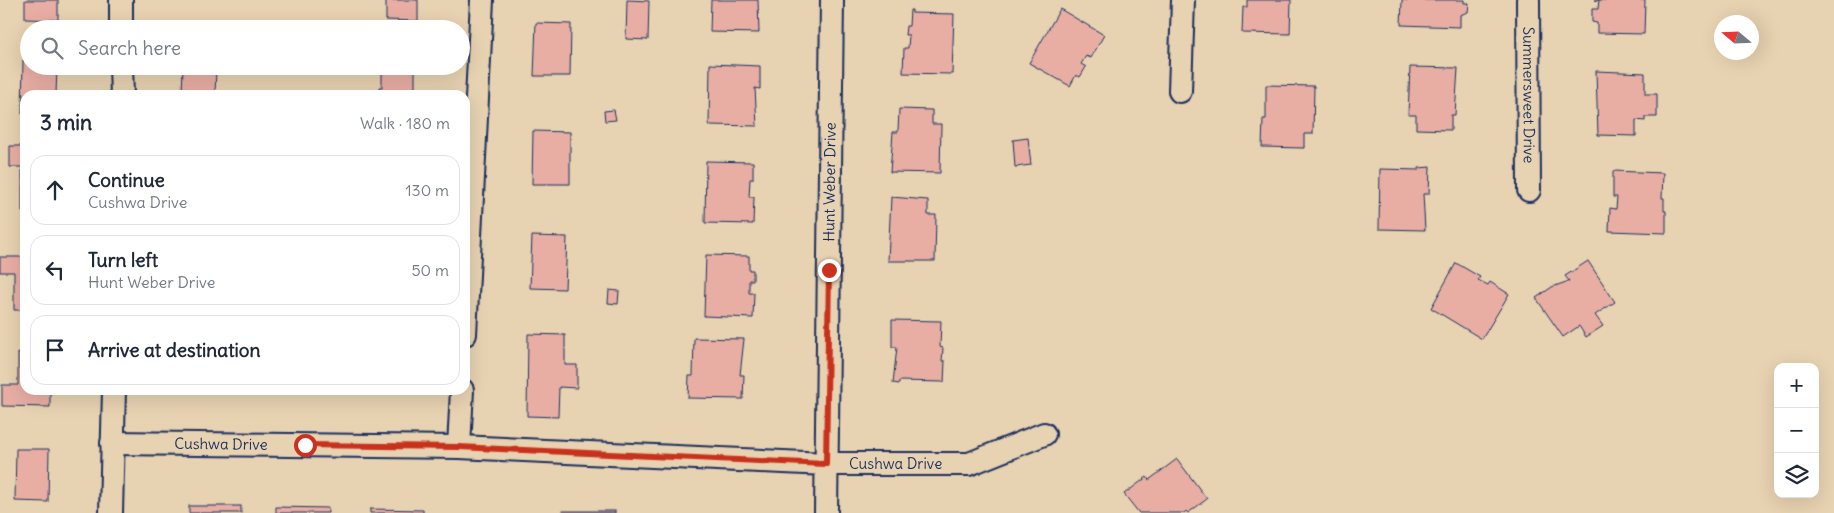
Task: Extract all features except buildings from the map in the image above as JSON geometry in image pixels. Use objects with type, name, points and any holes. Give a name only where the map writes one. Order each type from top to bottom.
[{"type":"street","points":[[121,0],[121,20]]},
{"type":"street","points":[[470,236],[482,0]]},
{"type":"street","name":"Hunt Weber Drive","points":[[826,513],[832,0]]},
{"type":"street","points":[[1180,92],[1182,0]]},
{"type":"street","name":"Summersweet Drive","points":[[1528,0],[1528,190]]},
{"type":"street","points":[[121,75],[122,90]]},
{"type":"street","points":[[111,513],[114,395]]},
{"type":"street","points":[[459,447],[462,395]]},
{"type":"street","name":"Cushwa Drive","points":[[112,443],[459,447],[826,464],[969,464],[1044,434]]},
{"type":"route","points":[[305,445],[459,447],[826,464],[829,270]]}]
